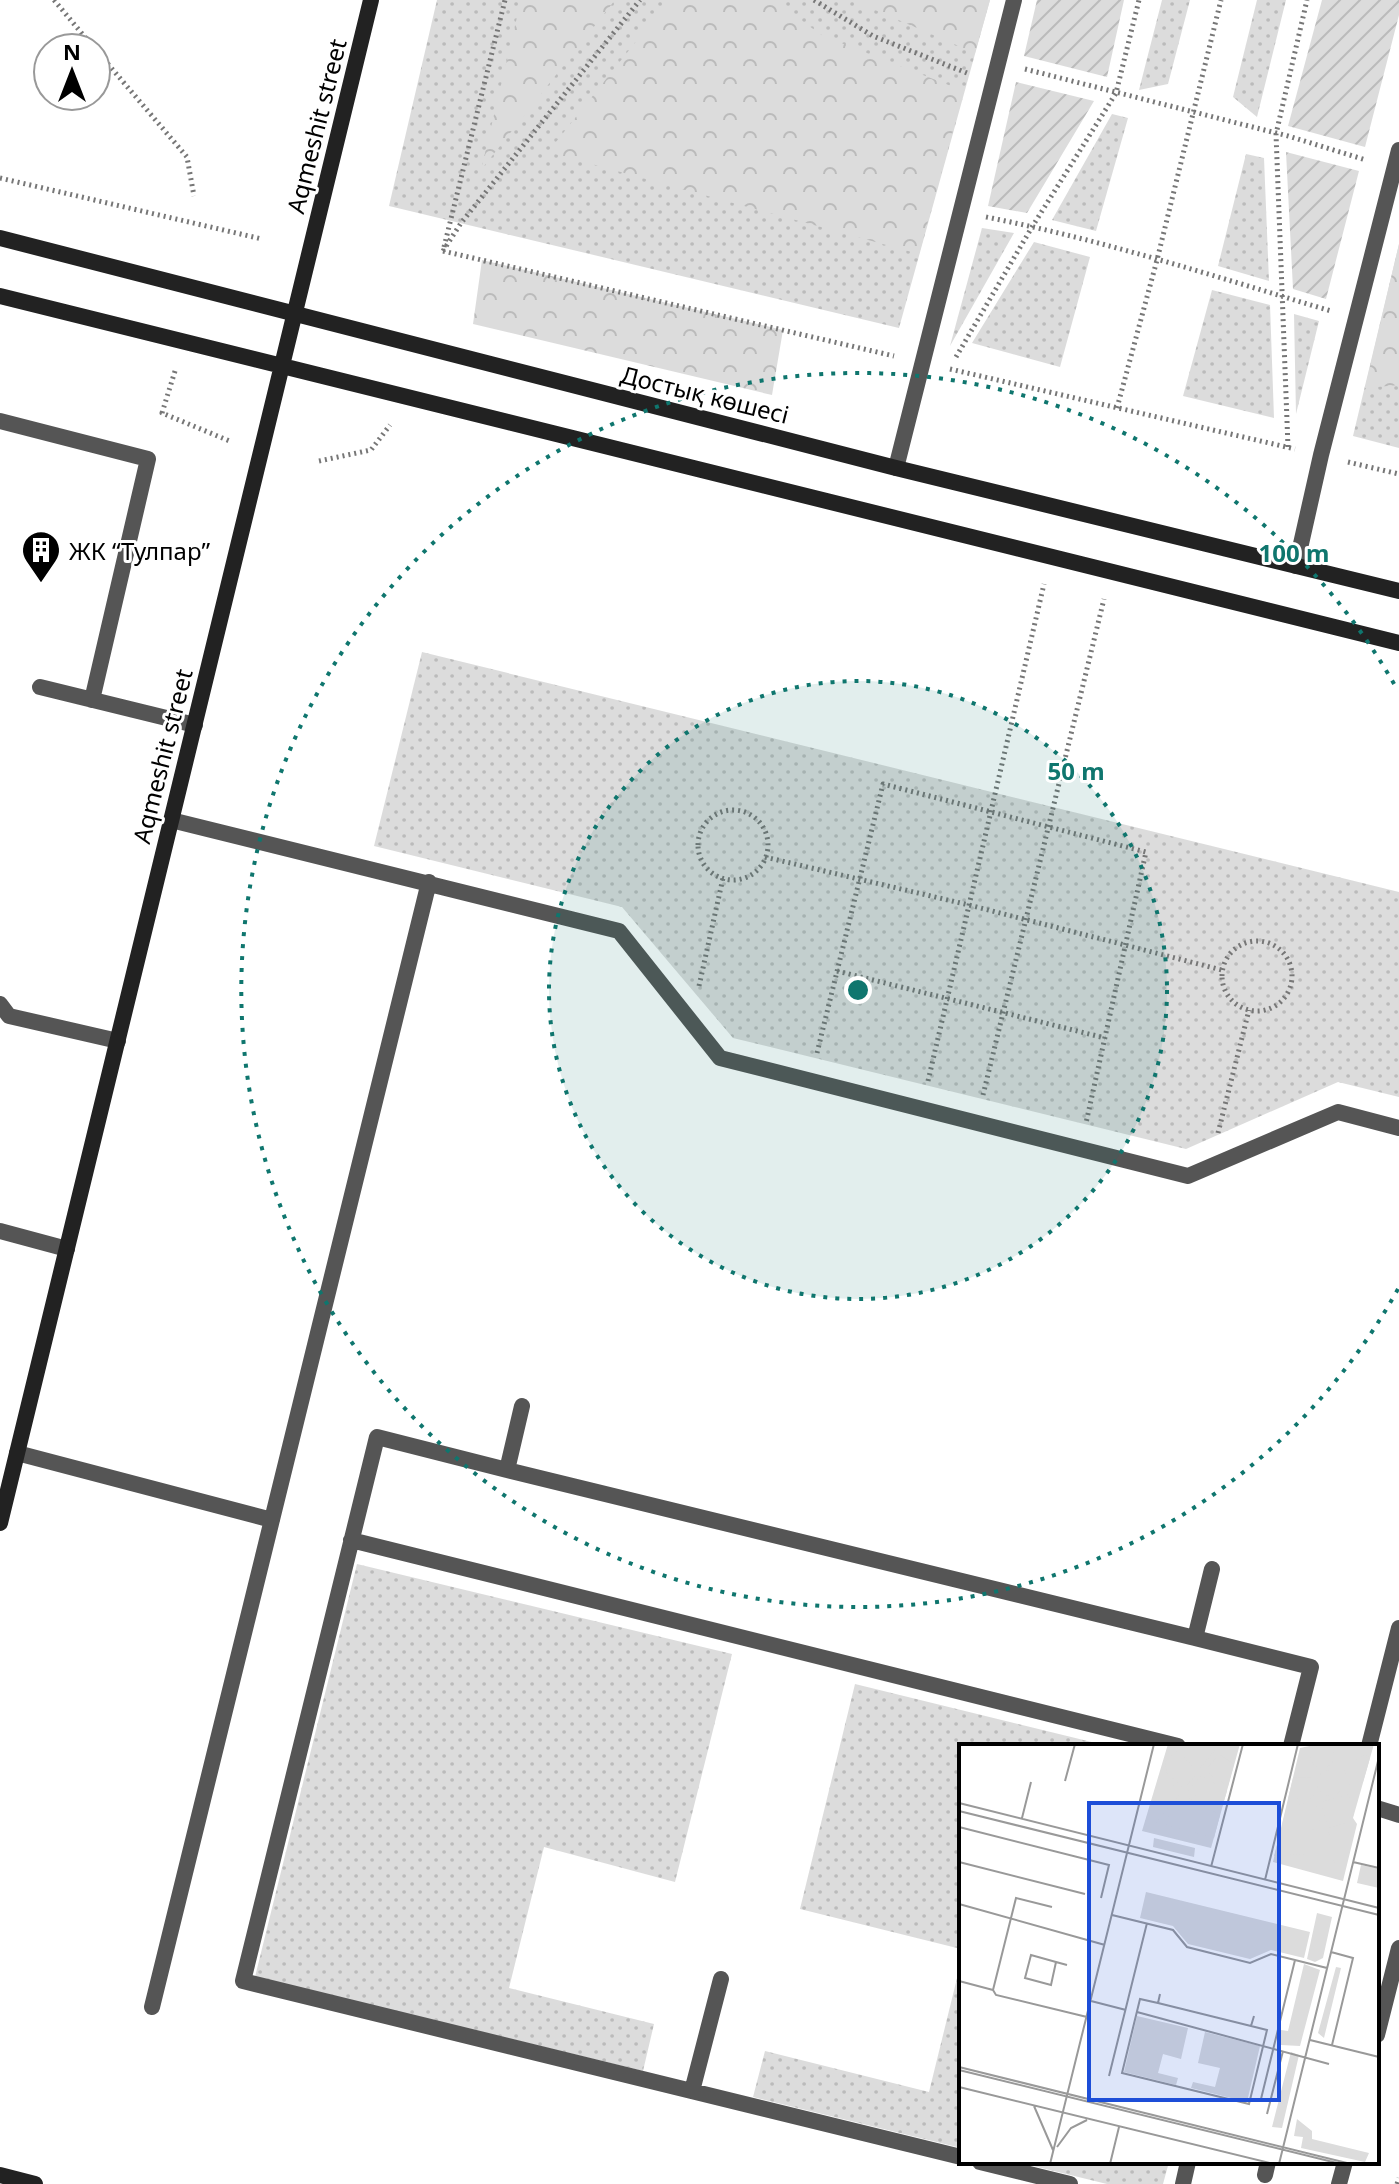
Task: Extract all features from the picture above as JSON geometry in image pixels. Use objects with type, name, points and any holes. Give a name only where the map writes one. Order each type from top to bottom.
[{"type":"street","name":"Aqmeshit street","points":[[0,1523],[371,0]]},
{"type":"street","name":"Достық көшесі","points":[[0,238],[896,468],[1399,591]]},
{"type":"street","points":[[0,296],[1399,643]]},
{"type":"street","points":[[0,2175],[35,2184]]},
{"type":"lane","points":[[896,468],[1014,0]]},
{"type":"lane","points":[[1296,566],[1321,455],[1399,150]]},
{"type":"lane","points":[[0,421],[148,459],[92,700]]},
{"type":"lane","points":[[40,687],[195,725]]},
{"type":"lane","points":[[171,820],[619,931],[720,1058],[976,1123],[1188,1176],[1338,1112],[1399,1128]]},
{"type":"lane","points":[[152,2007],[429,882]]},
{"type":"lane","points":[[0,1004],[9,1016],[118,1041]]},
{"type":"lane","points":[[0,1231],[67,1249]]},
{"type":"lane","points":[[507,1470],[522,1406]]},
{"type":"lane","points":[[959,2157],[243,1981],[377,1437],[1311,1667],[1292,1744]]},
{"type":"lane","points":[[17,1453],[272,1520]]},
{"type":"lane","points":[[351,1540],[1170,1744]]},
{"type":"lane","points":[[1195,1638],[1212,1569]]},
{"type":"lane","points":[[1370,1744],[1399,1628]]},
{"type":"lane","points":[[1379,1809],[1399,1815]]},
{"type":"lane","points":[[1379,2027],[1399,1948]]},
{"type":"lane","points":[[692,2091],[721,1979]]},
{"type":"lane","points":[[988,2164],[1070,2184]]},
{"type":"lane","points":[[1183,2184],[1188,2164]]},
{"type":"lane","points":[[1339,2184],[1344,2164]]},
{"type":"path","points":[[54,0],[81,32]]},
{"type":"path","points":[[505,0],[443,251],[461,223],[640,0]]},
{"type":"path","points":[[814,0],[873,36],[969,73],[1020,68],[1361,157],[1392,175]]},
{"type":"path","points":[[949,369],[1032,227],[1116,93],[1139,0]]},
{"type":"path","points":[[1117,408],[1221,0]]},
{"type":"path","points":[[1288,448],[1276,134],[1307,0]]},
{"type":"path","points":[[112,69],[187,157],[194,196]]},
{"type":"path","points":[[0,178],[262,239]]},
{"type":"path","points":[[961,212],[1157,260],[1356,318]]},
{"type":"path","points":[[175,371],[162,413],[232,442]]},
{"type":"path","points":[[319,461],[371,450],[390,425]]},
{"type":"path","points":[[922,1109],[1051,556]]},
{"type":"path","points":[[976,1123],[1111,571]]},
{"type":"path","points":[[811,1081],[883,784],[1049,825],[1146,852],[1080,1149]]},
{"type":"path","points":[[742,811],[761,824],[766,834],[765,857],[760,867],[750,874],[740,878],[723,878],[708,869],[701,860],[698,838],[709,819],[719,812],[742,811]]},
{"type":"path","points":[[765,857],[860,878],[1222,970]]},
{"type":"path","points":[[691,1022],[723,878]]},
{"type":"path","points":[[1254,941],[1265,942],[1284,954],[1292,975],[1285,997],[1266,1010],[1249,1010],[1233,1001],[1226,992],[1222,970],[1233,950],[1254,941]]},
{"type":"path","points":[[837,971],[1105,1038]]},
{"type":"path","points":[[1209,1167],[1249,1010]]},
{"type":"path","points":[[1397,2184],[1399,2178]]},
{"type":"green space","points":[[437,0],[990,0],[899,328],[389,206]]},
{"type":"green space","points":[[521,0],[615,0],[481,170]]},
{"type":"green space","points":[[669,0],[773,0],[823,36],[964,91],[919,254],[548,152]]},
{"type":"green space","points":[[852,0],[990,0],[975,53]]},
{"type":"green space","points":[[1037,0],[1124,0],[1107,77],[1024,56]]},
{"type":"green space","points":[[1162,0],[1190,0],[1168,84],[1139,90]]},
{"type":"green space","points":[[1257,0],[1286,0],[1257,117],[1233,97]]},
{"type":"green space","points":[[1322,0],[1399,0],[1399,15],[1365,147],[1288,126]]},
{"type":"green space","points":[[1016,82],[1094,101],[1027,213],[988,206]]},
{"type":"green space","points":[[1112,114],[1128,118],[1096,231],[1052,220]]},
{"type":"green space","points":[[1286,152],[1359,171],[1326,299],[1293,289]]},
{"type":"green space","points":[[1246,154],[1264,158],[1269,281],[1218,266]]},
{"type":"green space","points":[[982,228],[1014,233],[950,346]]},
{"type":"green space","points":[[1034,242],[1090,257],[1060,367],[972,343]]},
{"type":"green space","points":[[1399,244],[1399,448],[1353,436]]},
{"type":"green space","points":[[1399,244],[1399,385],[1365,388]]},
{"type":"green space","points":[[482,260],[783,330],[772,395],[473,324]]},
{"type":"green space","points":[[1212,290],[1270,305],[1274,418],[1183,396]]},
{"type":"green space","points":[[1294,314],[1319,321],[1296,414]]},
{"type":"green space","points":[[422,652],[1399,892],[1399,1097],[1338,1082],[1186,1149],[733,1038],[622,907],[374,846]]},
{"type":"green space","points":[[357,1564],[732,1654],[675,1882],[544,1847],[509,1988],[654,2024],[643,2071],[255,1977]]},
{"type":"green space","points":[[855,1684],[1100,1744],[959,1744],[959,1949],[800,1909]]},
{"type":"green space","points":[[959,1970],[959,2148],[753,2097],[765,2051],[929,2092]]},
{"type":"green space","points":[[1025,2164],[1168,2164],[1163,2184],[1107,2184]]},
{"type":"place","name":"ЖК “Тулпар”","points":[[41,584]]}]
